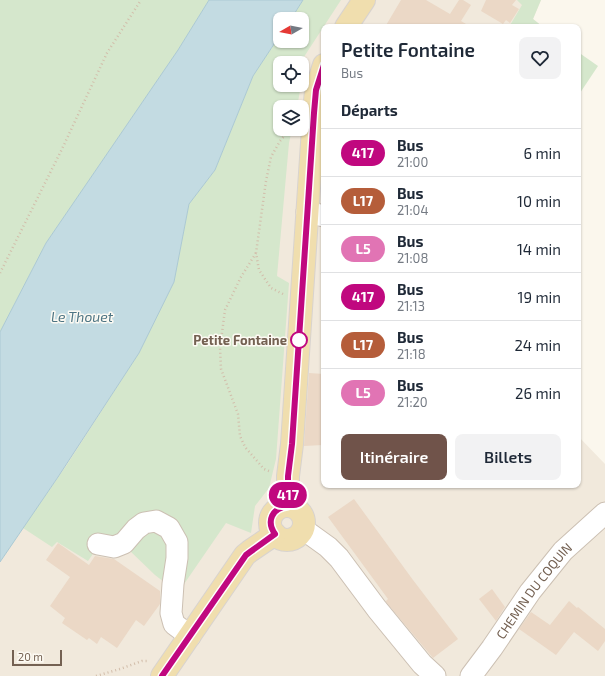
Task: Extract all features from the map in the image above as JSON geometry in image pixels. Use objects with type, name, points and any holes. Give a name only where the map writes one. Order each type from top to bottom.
[{"type":"main road","points":[[348,24],[364,0]]},
{"type":"main road","points":[[288,506],[288,476],[292,444],[301,298],[315,214],[313,121],[316,90],[321,74]]},
{"type":"main road","points":[[288,506],[293,507],[302,514],[304,519],[303,529],[296,538],[285,540],[275,534],[272,529],[271,518],[278,509],[288,506]]},
{"type":"main road","points":[[166,669],[246,555],[275,534]]},
{"type":"street","name":"CHEMIN DU COQUIN","points":[[471,676],[530,592],[563,551],[605,513]]},
{"type":"street","points":[[98,544],[114,547],[124,543],[136,529],[144,523],[156,521],[169,528],[177,542],[177,558],[171,613],[174,624],[190,636]]},
{"type":"street","points":[[303,529],[339,558],[382,615],[422,664],[435,676]]},
{"type":"path","points":[[0,273],[62,149],[107,53],[141,0]]},
{"type":"path","points":[[284,136],[271,157],[265,187],[256,253],[259,270],[271,288],[291,297],[301,298]]},
{"type":"path","points":[[256,253],[241,277],[225,310],[220,348],[221,370],[238,414],[240,436],[245,447],[264,469],[275,474],[288,476]]},
{"type":"path","points":[[96,676],[142,661],[166,669]]},
{"type":"shaded area","points":[[303,0],[541,0],[533,19],[539,24],[321,24],[321,488],[581,488],[581,439],[605,464],[605,676],[0,676],[0,562],[58,477],[189,204],[215,170],[276,48],[309,48],[309,12],[295,12]]},
{"type":"green space","points":[[0,0],[209,0],[178,50],[46,243],[0,332]]},
{"type":"green space","points":[[303,0],[341,0],[325,24],[321,24],[321,31],[305,56],[273,56],[273,92],[300,92],[298,100],[273,100],[273,136],[290,136],[277,276],[289,283],[276,459],[269,488],[255,506],[251,533],[226,523],[182,587],[172,522],[97,548],[88,561],[57,542],[52,547],[23,528],[66,466],[139,353],[174,282],[189,204],[215,170],[253,76],[273,46],[273,48],[309,48],[309,12],[295,12]]},
{"type":"green space","points":[[517,0],[541,0],[533,19],[539,24],[511,24],[522,5]]},
{"type":"green space","points":[[581,54],[598,66],[581,92]]},
{"type":"green space","points":[[148,527],[171,539],[168,585],[155,575],[128,549]]},
{"type":"water","name":"Le Thouet","points":[[209,0],[303,0],[295,12],[273,12],[273,46],[253,76],[215,170],[189,204],[174,282],[139,353],[58,477],[0,562],[0,332],[46,243],[178,50]]},
{"type":"building","points":[[401,0],[426,0],[450,14],[459,0],[463,0],[471,5],[461,21],[466,24],[387,24]]},
{"type":"building","points":[[486,0],[516,0],[512,5],[519,9],[510,23],[506,20],[503,24],[481,11]]},
{"type":"building","points":[[309,373],[321,374],[321,445],[304,446]]},
{"type":"building","points":[[354,499],[458,639],[433,658],[386,602],[388,599],[328,517]]},
{"type":"building","points":[[58,543],[89,565],[95,556],[114,559],[160,591],[160,604],[144,626],[136,620],[117,648],[101,637],[97,644],[89,638],[87,640],[62,623],[65,618],[50,606],[70,577],[46,560]]},
{"type":"building","points":[[492,589],[505,607],[496,621],[479,599]]},
{"type":"building","points":[[569,601],[605,629],[605,641],[598,651],[574,632],[556,655],[519,629],[531,612],[550,625]]},
{"type":"bus line","name":"417","points":[[162,676],[246,555],[275,534],[271,524],[271,518],[274,513],[278,509],[288,506],[288,476],[292,444],[314,113],[316,90],[321,74]]},
{"type":"place","name":"Petite Fontaine","points":[[299,340]]}]
